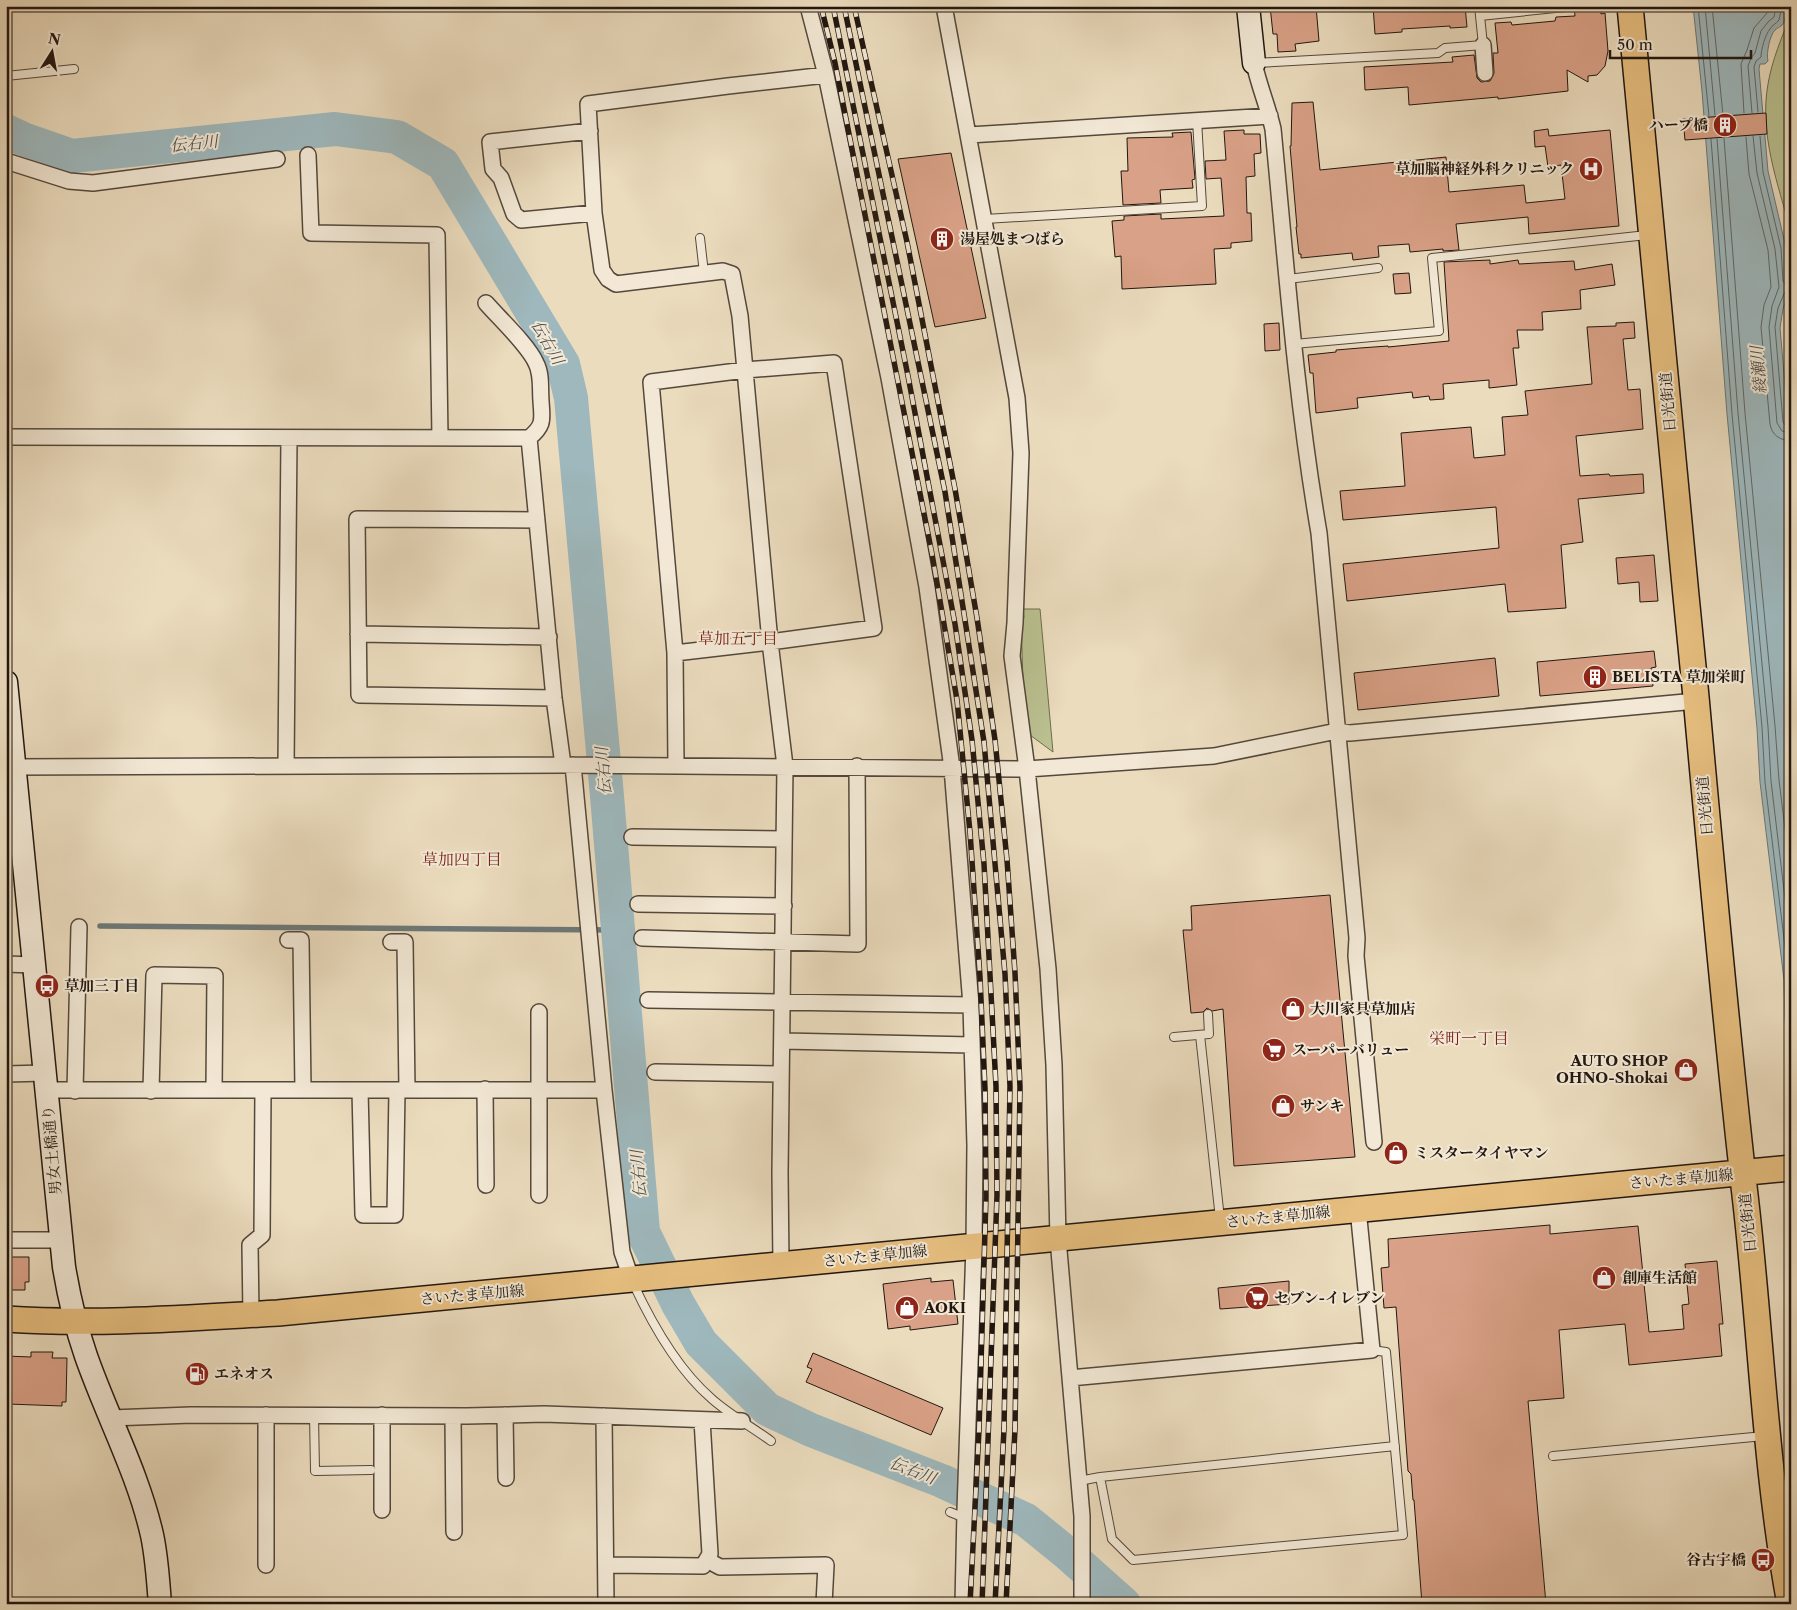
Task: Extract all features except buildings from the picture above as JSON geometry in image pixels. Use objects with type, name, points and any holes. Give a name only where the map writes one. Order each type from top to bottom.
[{"type":"main road","name":"日光街道","points":[[1630,6],[1715,915],[1780,1551],[1790,1604]]},
{"type":"main road","name":"さいたま草加線","points":[[6,1319],[141,1321],[251,1315],[509,1292],[631,1278],[1791,1168]]},
{"type":"street","points":[[808,6],[826,76],[888,378],[927,587],[952,768],[971,1005],[975,1145],[974,1246],[966,1469],[960,1514],[964,1604]]},
{"type":"street","points":[[944,6],[1017,398],[1022,453],[1012,656],[1027,769],[1048,979],[1054,1065],[1058,1239],[1083,1539],[1082,1599]]},
{"type":"street","points":[[1248,6],[1254,63],[1270,116],[1294,344],[1310,482],[1318,533],[1357,938],[1356,956],[1374,1142]]},
{"type":"street","points":[[1483,45],[1485,73]]},
{"type":"street","points":[[781,1265],[785,766],[770,642],[740,316],[732,274],[723,270],[616,284],[608,279],[602,270],[594,213],[588,104],[728,86],[826,76]]},
{"type":"street","points":[[969,135],[1270,116]]},
{"type":"street","points":[[590,131],[490,142],[493,169],[500,178],[514,214],[521,220],[594,213]]},
{"type":"street","points":[[308,155],[310,232],[437,235],[440,438]]},
{"type":"street","points":[[6,161],[69,181],[93,183],[277,159]]},
{"type":"street","points":[[6,437],[530,438],[538,431],[543,421],[537,363],[528,350],[486,303]]},
{"type":"street","points":[[675,653],[874,628],[834,363],[745,370],[651,382],[675,653],[676,766]]},
{"type":"street","points":[[286,766],[289,438]]},
{"type":"street","points":[[530,438],[554,698],[572,765],[622,1252],[631,1278]]},
{"type":"street","points":[[537,520],[357,519],[359,695],[554,698]]},
{"type":"street","points":[[358,634],[549,637]]},
{"type":"street","name":"男女土橋通り","points":[[6,682],[14,767],[12,807],[34,965],[64,1267],[75,1321],[86,1356],[122,1444],[152,1535],[160,1604]]},
{"type":"street","points":[[14,767],[572,765],[857,766],[1027,769],[1214,756],[1337,731],[1350,733],[1696,701]]},
{"type":"street","points":[[642,938],[858,944],[857,766]]},
{"type":"street","points":[[632,837],[784,839]]},
{"type":"street","points":[[638,904],[784,906]]},
{"type":"street","points":[[74,1091],[78,928]]},
{"type":"street","points":[[288,940],[301,940],[303,1090]]},
{"type":"street","points":[[360,1090],[363,1215],[395,1215],[402,1090],[405,942],[391,942]]},
{"type":"street","points":[[6,964],[34,965]]},
{"type":"street","points":[[151,1091],[154,975],[215,976],[214,1090]]},
{"type":"street","points":[[648,1000],[971,1005]]},
{"type":"street","points":[[539,1012],[539,1195]]},
{"type":"street","points":[[783,1041],[972,1045]]},
{"type":"street","points":[[655,1072],[782,1074]]},
{"type":"street","points":[[6,1074],[46,1082],[74,1091],[539,1088],[604,1090]]},
{"type":"street","points":[[485,1089],[486,1185]]},
{"type":"street","points":[[251,1315],[250,1245],[262,1235],[263,1090]]},
{"type":"street","points":[[1070,1378],[1372,1350],[1358,1209]]},
{"type":"street","points":[[6,1240],[60,1240]]},
{"type":"street","points":[[111,1418],[266,1415],[505,1415],[604,1416],[742,1421]]},
{"type":"street","points":[[266,1415],[266,1565]]},
{"type":"street","points":[[382,1415],[382,1510]]},
{"type":"street","points":[[505,1415],[506,1478]]},
{"type":"street","points":[[453,1416],[454,1532]]},
{"type":"street","points":[[604,1416],[606,1604]]},
{"type":"street","points":[[607,1565],[703,1566],[707,1560],[710,1554],[702,1420]]},
{"type":"street","points":[[707,1560],[720,1567],[826,1565],[824,1604]]},
{"type":"lane","points":[[1254,63],[1438,53],[1445,48],[1483,45],[1479,6]]},
{"type":"lane","points":[[1480,16],[1565,7]]},
{"type":"lane","points":[[6,76],[74,69]]},
{"type":"lane","points":[[985,219],[1202,206],[1196,120]]},
{"type":"lane","points":[[1294,344],[1439,331],[1432,258],[1652,235]]},
{"type":"lane","points":[[700,238],[704,273]]},
{"type":"lane","points":[[1288,278],[1378,268]]},
{"type":"lane","points":[[1174,1037],[1209,1034],[1208,1014]]},
{"type":"lane","points":[[1200,1035],[1220,1223]]},
{"type":"lane","points":[[631,1278],[643,1304],[665,1342],[688,1374],[711,1399],[771,1441]]},
{"type":"lane","points":[[1100,1477],[1112,1539],[1133,1560],[1404,1535],[1386,1352],[1372,1350]]},
{"type":"lane","points":[[314,1415],[315,1470],[371,1470]]},
{"type":"lane","points":[[1553,1456],[1768,1436]]},
{"type":"lane","points":[[1079,1481],[1100,1477],[1395,1446]]},
{"type":"green space","points":[[1791,14],[1791,232],[1771,159],[1766,121],[1766,103],[1772,66]]},
{"type":"green space","points":[[1023,609],[1040,609],[1053,752],[1030,735],[1023,682],[1021,621],[1024,618]]},
{"type":"water","name":"綾瀬川","points":[[1693,6],[1787,6],[1784,22],[1773,32],[1770,40],[1768,61],[1765,64],[1760,64],[1759,69],[1768,171],[1786,248],[1789,291],[1783,309],[1780,328],[1791,453],[1791,1062],[1785,1020],[1784,980],[1760,782],[1757,728],[1727,414],[1702,91]]},
{"type":"waterway","name":"伝右川","points":[[6,131],[72,156],[335,129],[397,137],[443,164],[563,364],[571,398],[607,796],[643,1232],[678,1304],[701,1343],[767,1409],[811,1430],[942,1481],[1026,1520],[1068,1554],[1124,1604]]},
{"type":"waterway","points":[[100,926],[618,930]]},
{"type":"railway","points":[[821,6],[835,63],[932,554],[957,700],[970,832],[980,977],[985,1089],[986,1197],[979,1430],[970,1604]]},
{"type":"railway","points":[[833,6],[908,376],[955,624],[972,740],[984,864],[996,1086],[997,1195],[982,1604]]},
{"type":"railway","points":[[844,6],[945,492],[984,742],[1005,974],[1010,1086],[1004,1429],[995,1604]]},
{"type":"railway","points":[[854,6],[907,242],[955,489],[995,740],[1007,860],[1015,973],[1020,1087],[1015,1429],[1006,1604]]},
{"type":"place","name":"ハープ橋","points":[[1725,125]]},
{"type":"place","name":"草加脳神経外科クリニック","points":[[1591,169]]},
{"type":"place","name":"湯屋処まつばら","points":[[942,239]]},
{"type":"place","name":"BELISTA 草加栄町","points":[[1595,677]]},
{"type":"place","name":"草加三丁目","points":[[47,986]]},
{"type":"place","name":"大川家具草加店","points":[[1293,1009]]},
{"type":"place","name":"スーパーバリュー","points":[[1274,1050]]},
{"type":"place","name":"AUTO SHOP OHNO-Shokai","points":[[1686,1070]]},
{"type":"place","name":"サンキ","points":[[1283,1106]]},
{"type":"place","name":"ミスタータイヤマン","points":[[1396,1153]]},
{"type":"place","name":"創庫生活館","points":[[1604,1278]]},
{"type":"place","name":"セブン-イレブン","points":[[1257,1298]]},
{"type":"place","name":"AOKI","points":[[907,1308]]},
{"type":"place","name":"エネオス","points":[[197,1374]]},
{"type":"place","name":"谷古宇橋","points":[[1763,1560]]},
{"type":"district","name":"草加五丁目","points":[[738,638]]},
{"type":"district","name":"草加四丁目","points":[[462,859]]},
{"type":"district","name":"栄町一丁目","points":[[1469,1038]]}]
